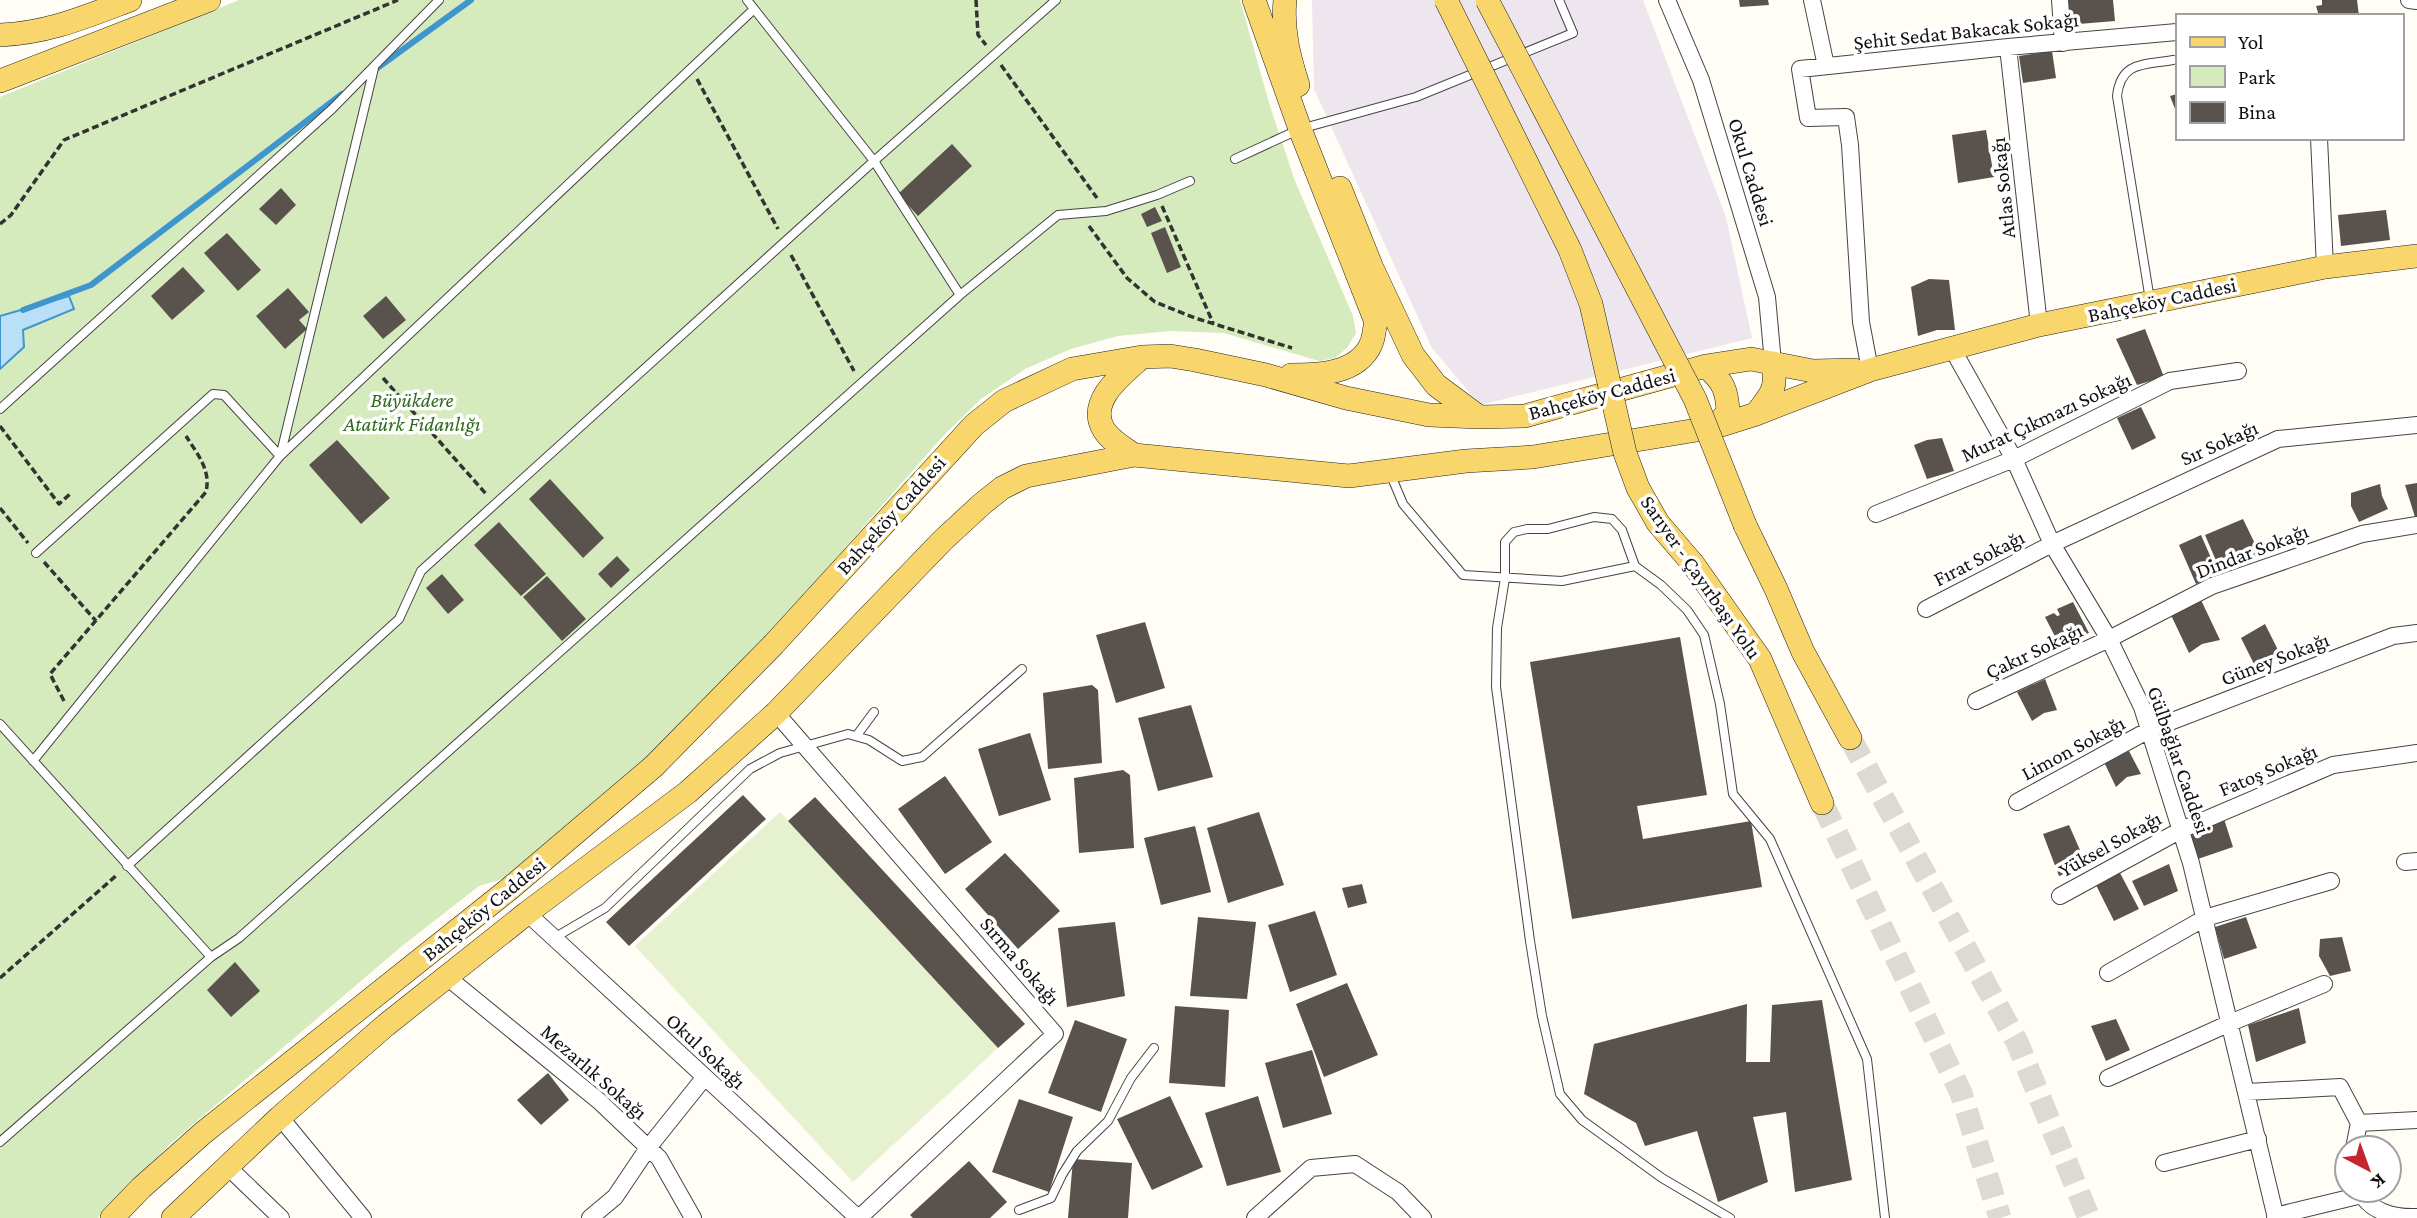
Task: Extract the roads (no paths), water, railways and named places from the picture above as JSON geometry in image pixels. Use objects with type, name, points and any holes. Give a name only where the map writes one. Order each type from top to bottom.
[{"type":"main road","points":[[0,34],[29,33],[58,27],[130,0]]},
{"type":"main road","points":[[0,80],[209,0]]},
{"type":"main road","points":[[1254,0],[1307,127],[1413,355],[1436,385],[1479,417]]},
{"type":"main road","points":[[1266,375],[1311,375],[1343,370],[1371,345],[1376,322],[1307,127],[1286,44],[1283,17],[1285,0]]},
{"type":"main road","name":"Sarıyer - Çayırbaşı Yolu","points":[[1446,0],[1570,250],[1587,293],[1625,453],[1638,488],[1658,523],[1693,564],[1760,659],[1822,803]]},
{"type":"main road","points":[[1487,0],[1695,399],[1745,525],[1802,652],[1850,738]]},
{"type":"main road","name":"Bahçeköy Caddesi","points":[[180,1215],[227,1166],[337,1066],[527,913],[688,792],[776,713],[943,540],[1002,488],[1026,476],[1135,455],[1349,476],[1466,461],[1533,457],[1715,427],[1870,370],[2039,325],[2325,267],[2417,256]]},
{"type":"main road","name":"Bahçeköy Caddesi","points":[[112,1218],[141,1188],[203,1133],[508,890],[654,766],[774,644],[974,425],[1004,401],[1072,369],[1142,357],[1170,356],[1195,360],[1266,375],[1346,398],[1429,415],[1479,417],[1525,416],[1706,366],[1751,359],[1813,371],[1870,370]]},
{"type":"main road","points":[[1135,455],[1103,429],[1099,414],[1102,400],[1114,382],[1142,357]]},
{"type":"main road","points":[[1756,414],[1776,383],[1773,363]]},
{"type":"main road","points":[[1706,366],[1718,377],[1727,392],[1728,412],[1715,427]]},
{"type":"street","name":"Okul Caddesi","points":[[1667,0],[1701,80],[1767,297],[1773,363]]},
{"type":"street","points":[[1812,0],[1826,66]]},
{"type":"street","points":[[2060,0],[2063,43]]},
{"type":"street","points":[[2409,0],[2417,1]]},
{"type":"street","name":"Şehit Sedat Bakacak Sokağı","points":[[1870,370],[1861,322],[1846,117],[1808,118],[1800,69],[2176,32]]},
{"type":"street","name":"Atlas Sokağı","points":[[2008,47],[2039,325]]},
{"type":"street","points":[[2319,140],[2325,267]]},
{"type":"street","name":"Gülbağlar Caddesi","points":[[1953,350],[2014,459],[2052,544],[2109,639],[2142,707],[2205,918],[2276,1217]]},
{"type":"street","name":"Murat Çıkmazı Sokağı","points":[[1876,514],[2014,459],[2170,382],[2238,371]]},
{"type":"street","name":"Sır Sokağı","points":[[2052,544],[2278,439],[2417,425]]},
{"type":"street","name":"Dindar Sokağı","points":[[2109,639],[2213,586],[2362,534],[2417,525]]},
{"type":"street","name":"Fırat Sokağı","points":[[1926,609],[2052,544]]},
{"type":"street","name":"Güney Sokağı","points":[[2149,730],[2393,636],[2417,634]]},
{"type":"street","name":"Çakır Sokağı","points":[[1976,701],[2109,639]]},
{"type":"street","name":"Sırma Sokağı","points":[[776,713],[1055,1034],[858,1218]]},
{"type":"street","name":"Limon Sokağı","points":[[2017,802],[2149,730]]},
{"type":"street","name":"Fatoş Sokağı","points":[[2180,830],[2333,765],[2417,753]]},
{"type":"street","name":"Yüksel Sokağı","points":[[2060,895],[2180,830]]},
{"type":"street","points":[[2108,973],[2205,918],[2331,881]]},
{"type":"street","name":"Okul Sokağı","points":[[527,913],[858,1218]]},
{"type":"street","name":"Mezarlık Sokağı","points":[[446,977],[599,1101],[659,1158],[693,1218]]},
{"type":"street","points":[[2108,1077],[2324,984]]},
{"type":"street","points":[[590,1218],[615,1197],[648,1148],[704,1078]]},
{"type":"street","points":[[2246,1092],[2340,1087],[2359,1122],[2357,1134]]},
{"type":"street","points":[[280,1117],[363,1218]]},
{"type":"street","points":[[2359,1122],[2417,1120]]},
{"type":"street","points":[[2164,1163],[2258,1139]]},
{"type":"street","points":[[1255,1218],[1311,1168],[1355,1164],[1398,1192],[1423,1218]]},
{"type":"street","points":[[227,1166],[281,1218]]},
{"type":"street","points":[[2276,1217],[2333,1201]]},
{"type":"street","points":[[2374,1204],[2387,1215],[2417,1217]]},
{"type":"lane","points":[[0,408],[332,108],[439,0]]},
{"type":"lane","points":[[747,0],[874,161],[960,295]]},
{"type":"lane","points":[[127,866],[399,619],[421,571],[1056,0]]},
{"type":"lane","points":[[1235,159],[1307,127],[1416,97],[1573,33],[1559,0]]},
{"type":"lane","points":[[33,761],[280,456],[753,10]]},
{"type":"lane","points":[[2150,303],[2116,96],[2120,80],[2128,70],[2135,66],[2173,60]]},
{"type":"lane","points":[[280,456],[375,65]]},
{"type":"lane","points":[[0,1142],[211,957],[239,937],[960,295],[1058,215],[1106,211],[1190,181]]},
{"type":"lane","points":[[36,553],[213,394],[224,395],[280,456]]},
{"type":"lane","points":[[1389,471],[1403,504],[1463,575],[1562,581],[1635,566]]},
{"type":"lane","points":[[1730,1218],[1661,1178],[1582,1120],[1560,1094],[1542,1016],[1530,942],[1496,687],[1497,628],[1506,578],[1505,542],[1514,532],[1548,529],[1594,517],[1612,519],[1622,530],[1635,566],[1688,610],[1704,635],[1720,704],[1733,793],[1770,839],[1867,1059],[1885,1218]]},
{"type":"lane","points":[[554,938],[605,908],[750,769],[780,753],[848,734],[869,740],[902,761],[922,757],[1022,669]]},
{"type":"lane","points":[[857,735],[874,712]]},
{"type":"lane","points":[[0,724],[211,957]]},
{"type":"lane","points":[[1019,1210],[1051,1198],[1077,1151],[1108,1121],[1131,1079],[1154,1048]]},
{"type":"water","points":[[69,296],[74,309],[23,330],[24,347],[0,369],[0,316]]},
{"type":"waterway","points":[[376,69],[471,0]]},
{"type":"waterway","points":[[23,310],[91,285],[342,94]]},
{"type":"tunnel","points":[[1850,738],[2017,1042],[2089,1218]]},
{"type":"tunnel","points":[[1822,803],[1961,1093],[2000,1218]]},
{"type":"park label","name":"Büyükdere Atatürk Fidanlığı","points":[[412,412]]}]
